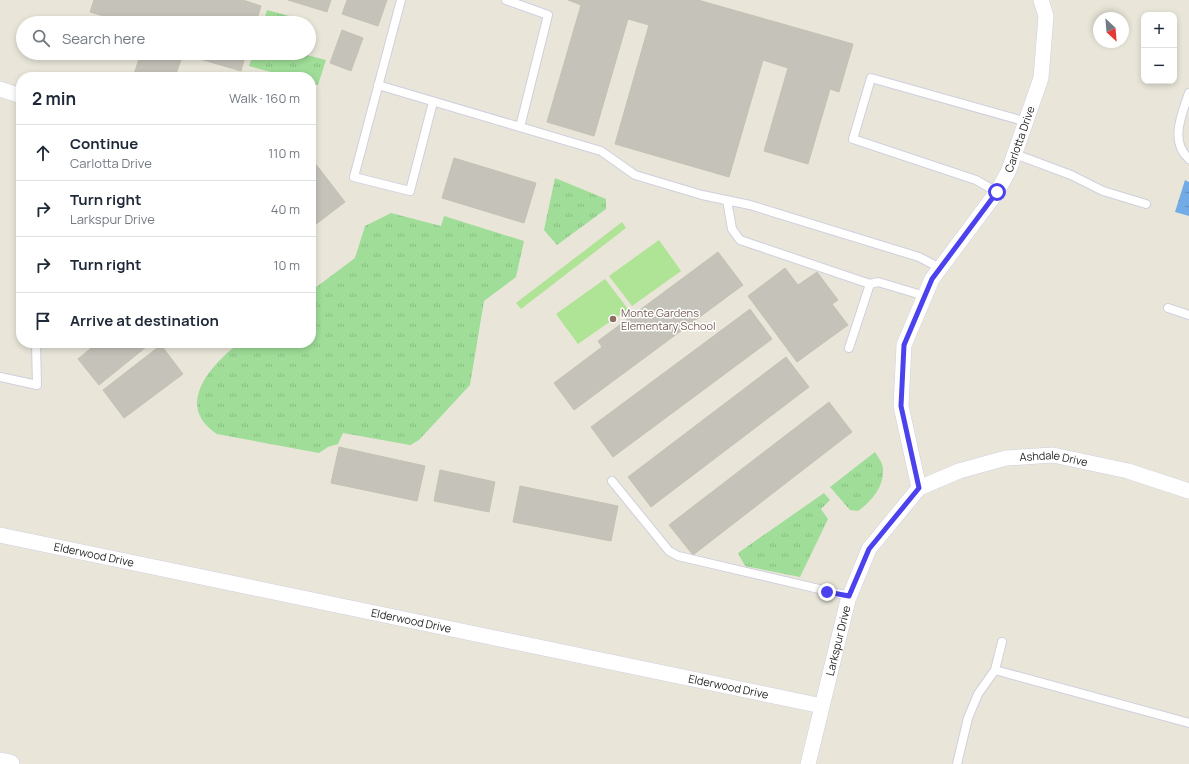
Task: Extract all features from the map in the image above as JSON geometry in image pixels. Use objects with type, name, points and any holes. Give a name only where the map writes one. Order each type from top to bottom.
[{"type":"street","name":"Carlotta Drive","points":[[919,488],[901,406],[904,345],[932,279],[997,192],[1009,170],[1027,122],[1041,78],[1046,16],[1041,0]]},
{"type":"street","points":[[0,89],[16,94]]},
{"type":"street","name":"Ashdale Drive","points":[[919,488],[959,471],[1006,458],[1053,455],[1128,471],[1189,490]]},
{"type":"street","name":"Larkspur Drive","points":[[808,764],[849,596],[869,549],[919,488]]},
{"type":"street","name":"Elderwood Drive","points":[[0,535],[822,706]]},
{"type":"street","points":[[0,762],[10,764]]},
{"type":"lane","points":[[402,0],[354,177],[410,191],[433,102]]},
{"type":"lane","points":[[506,0],[548,15],[520,127]]},
{"type":"lane","points":[[997,192],[976,180],[852,139],[871,78],[1027,122]]},
{"type":"lane","points":[[378,85],[600,151],[635,175],[702,195],[750,205],[919,257],[940,268]]},
{"type":"lane","points":[[1189,93],[1178,128],[1180,148],[1189,159]]},
{"type":"lane","points":[[1015,154],[1070,175],[1102,191],[1146,204]]},
{"type":"lane","points":[[727,200],[732,228],[740,240],[870,284],[878,282],[925,296]]},
{"type":"lane","points":[[849,348],[870,284]]},
{"type":"lane","points":[[1168,308],[1189,315]]},
{"type":"lane","points":[[0,377],[37,385],[36,348]]},
{"type":"lane","points":[[612,481],[669,551],[678,556],[849,596]]},
{"type":"lane","points":[[957,764],[968,718],[978,694],[995,670],[1002,642]]},
{"type":"lane","points":[[995,670],[1189,723]]},
{"type":"green space","points":[[267,10],[289,16],[265,16]]},
{"type":"green space","points":[[316,57],[326,60],[318,85],[316,84],[316,72],[271,72],[249,66],[251,60],[316,60]]},
{"type":"green space","points":[[555,178],[606,199],[606,209],[557,245],[544,230]]},
{"type":"green space","points":[[391,213],[441,226],[444,216],[524,241],[516,277],[484,301],[470,385],[419,440],[410,445],[343,433],[338,444],[328,447],[319,453],[217,434],[206,425],[200,416],[197,407],[201,387],[206,377],[221,359],[233,348],[316,348],[316,287],[355,258],[365,226]]},
{"type":"green space","points":[[622,222],[626,228],[521,309],[516,303]]},
{"type":"green space","points":[[659,240],[681,271],[632,306],[609,276]]},
{"type":"green space","points":[[605,279],[628,309],[578,344],[556,314]]},
{"type":"green space","points":[[875,452],[883,467],[883,476],[879,488],[872,498],[858,511],[850,510],[830,487]]},
{"type":"green space","points":[[824,493],[830,500],[821,509],[828,519],[800,577],[745,566],[738,553]]},
{"type":"water","points":[[1185,180],[1189,182],[1189,216],[1175,212]]},
{"type":"building","points":[[94,0],[243,0],[261,6],[258,16],[103,16],[90,12]]},
{"type":"building","points":[[288,0],[331,0],[327,12]]},
{"type":"building","points":[[347,0],[387,0],[378,26],[342,14]]},
{"type":"building","points":[[568,0],[698,0],[853,44],[839,92],[830,89],[808,164],[764,151],[788,68],[763,60],[729,177],[615,144],[649,25],[628,19],[594,136],[547,122],[581,5]]},
{"type":"building","points":[[342,30],[363,38],[351,71],[330,63]]},
{"type":"building","points":[[139,60],[181,60],[177,72],[135,72]]},
{"type":"building","points":[[203,60],[244,60],[241,71]]},
{"type":"building","points":[[454,158],[536,183],[524,223],[442,198]]},
{"type":"building","points":[[316,164],[345,202],[316,224]]},
{"type":"building","points":[[718,252],[743,285],[574,410],[554,383],[602,347],[598,341]]},
{"type":"building","points":[[785,268],[798,285],[817,272],[838,300],[832,304],[848,325],[797,362],[748,296]]},
{"type":"building","points":[[750,309],[772,339],[613,457],[591,427]]},
{"type":"building","points":[[91,348],[145,348],[99,385],[78,359]]},
{"type":"building","points":[[157,348],[163,348],[183,374],[124,418],[103,390]]},
{"type":"building","points":[[786,357],[809,387],[651,507],[628,477]]},
{"type":"building","points":[[829,402],[852,432],[693,555],[669,525]]},
{"type":"building","points":[[339,447],[425,466],[417,501],[331,483]]},
{"type":"building","points":[[440,470],[495,482],[489,512],[434,501]]},
{"type":"building","points":[[520,486],[618,506],[611,541],[513,522]]},
{"type":"place","name":"Monte Gardens Elementary School","points":[[613,319]]},
{"type":"route","points":[[827,592],[849,596],[869,549],[919,488],[901,406],[904,345],[932,279],[997,192]]}]
